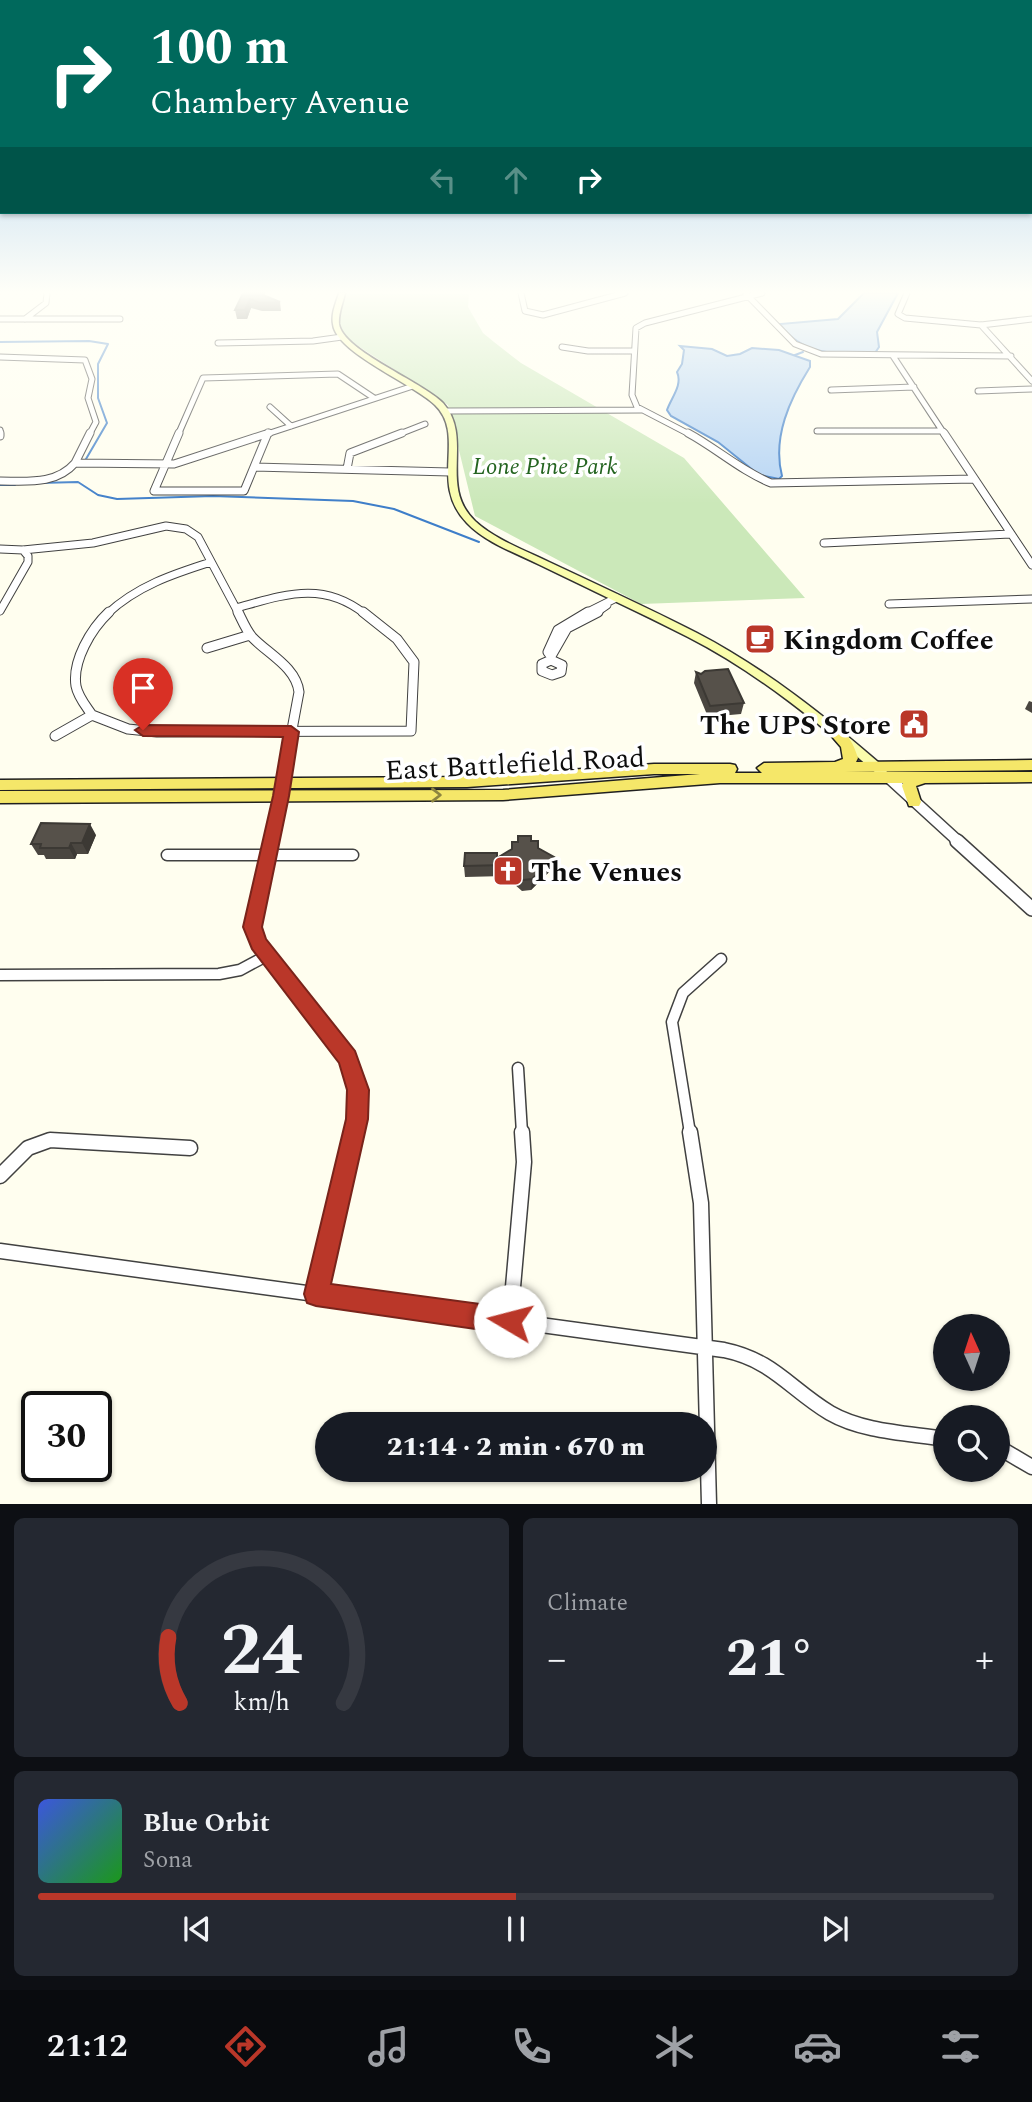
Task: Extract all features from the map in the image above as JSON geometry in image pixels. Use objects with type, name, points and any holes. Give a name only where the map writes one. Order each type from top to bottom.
[{"type":"main road","points":[[380,363],[446,411],[453,429],[451,488],[456,502],[475,525],[605,606],[744,664],[796,699],[883,774]]},
{"type":"main road","points":[[832,768],[848,763],[851,758],[847,745],[835,732]]},
{"type":"main road","name":"East Battlefield Road","points":[[0,785],[503,795],[720,778],[883,774],[1032,765]]},
{"type":"main road","name":"East Battlefield Road","points":[[0,797],[282,790],[467,782],[654,769],[832,768],[926,778],[1032,777]]},
{"type":"main road","points":[[914,802],[909,786],[911,782],[926,778]]},
{"type":"street","points":[[0,481],[58,477],[66,474],[75,463],[96,422],[88,398],[92,379],[87,363]]},
{"type":"street","points":[[633,363],[632,396],[635,405],[721,450],[756,477],[784,484],[974,479]]},
{"type":"street","points":[[898,363],[1032,565]]},
{"type":"street","points":[[1016,363],[1032,382]]},
{"type":"street","points":[[268,433],[244,491],[154,491],[203,378],[338,374],[374,398]]},
{"type":"street","points":[[75,463],[167,464],[413,386]]},
{"type":"street","points":[[831,390],[914,387]]},
{"type":"street","points":[[978,391],[1032,389]]},
{"type":"street","points":[[270,407],[291,426]]},
{"type":"street","points":[[446,411],[641,410]]},
{"type":"street","points":[[346,469],[350,453],[425,424]]},
{"type":"street","points":[[0,430],[0,436]]},
{"type":"street","points":[[817,431],[943,431]]},
{"type":"street","points":[[254,467],[450,471]]},
{"type":"street","points":[[0,549],[23,550],[93,543],[166,526],[186,529],[198,537],[250,635],[293,674],[298,683],[282,790],[252,927],[268,955],[348,1058],[358,1090],[357,1119],[316,1294]]},
{"type":"street","points":[[824,543],[1010,534]]},
{"type":"street","points":[[0,611],[27,562],[28,556],[23,550]]},
{"type":"street","points":[[211,562],[161,577],[118,602],[102,618],[89,637],[74,673],[80,700],[92,715],[128,729],[157,732],[411,731],[414,662],[397,639],[349,601],[322,593],[305,593],[236,608]]},
{"type":"street","points":[[889,604],[1032,599]]},
{"type":"street","points":[[551,658],[549,645],[564,627],[605,606]]},
{"type":"street","points":[[207,648],[250,635]]},
{"type":"street","points":[[55,736],[92,715]]},
{"type":"street","points":[[883,774],[1032,909]]},
{"type":"street","points":[[167,855],[354,855]]},
{"type":"street","points":[[0,975],[219,974],[240,970],[268,955]]},
{"type":"street","points":[[709,1503],[701,1203],[672,1022],[680,996],[721,959]]},
{"type":"street","points":[[510,1321],[524,1162],[518,1068]]},
{"type":"street","points":[[0,1175],[28,1148],[50,1140],[190,1148]]},
{"type":"street","points":[[0,1251],[705,1347],[755,1359],[780,1373],[828,1412],[852,1424],[933,1437]]},
{"type":"street","points":[[1010,1454],[1032,1466]]},
{"type":"green space","name":"Lone Pine Park","points":[[384,363],[521,363],[684,458],[805,598],[641,604],[475,516],[448,405]]},
{"type":"water","points":[[810,363],[790,405],[781,433],[779,447],[782,476],[779,479],[759,475],[718,442],[671,416],[667,410],[679,382],[677,372],[682,364]]},
{"type":"building","points":[[728,669],[744,703],[710,706],[696,672],[701,674],[705,671]]},
{"type":"building","points":[[41,823],[90,824],[82,843],[71,843],[69,848],[40,848],[41,844],[31,844]]},
{"type":"building","points":[[518,836],[531,836],[531,841],[538,841],[538,848],[554,857],[532,879],[523,880],[505,865],[464,866],[465,853],[497,853],[497,858],[512,849],[512,842],[518,842]]},
{"type":"waterway","points":[[86,459],[107,423],[98,398],[98,363]]},
{"type":"waterway","points":[[39,483],[78,482],[98,495],[117,499],[213,496],[353,501],[394,509],[479,542]]},
{"type":"waterway","points":[[0,485],[15,485]]},
{"type":"place","name":"Kingdom Coffee","points":[[760,639]]},
{"type":"place","name":"The UPS Store","points":[[914,724]]},
{"type":"place","name":"The Venues","points":[[508,871]]},
{"type":"route","points":[[143,730],[291,732],[281,796],[252,927],[259,943],[348,1058],[358,1090],[357,1119],[316,1294],[510,1321]]}]
